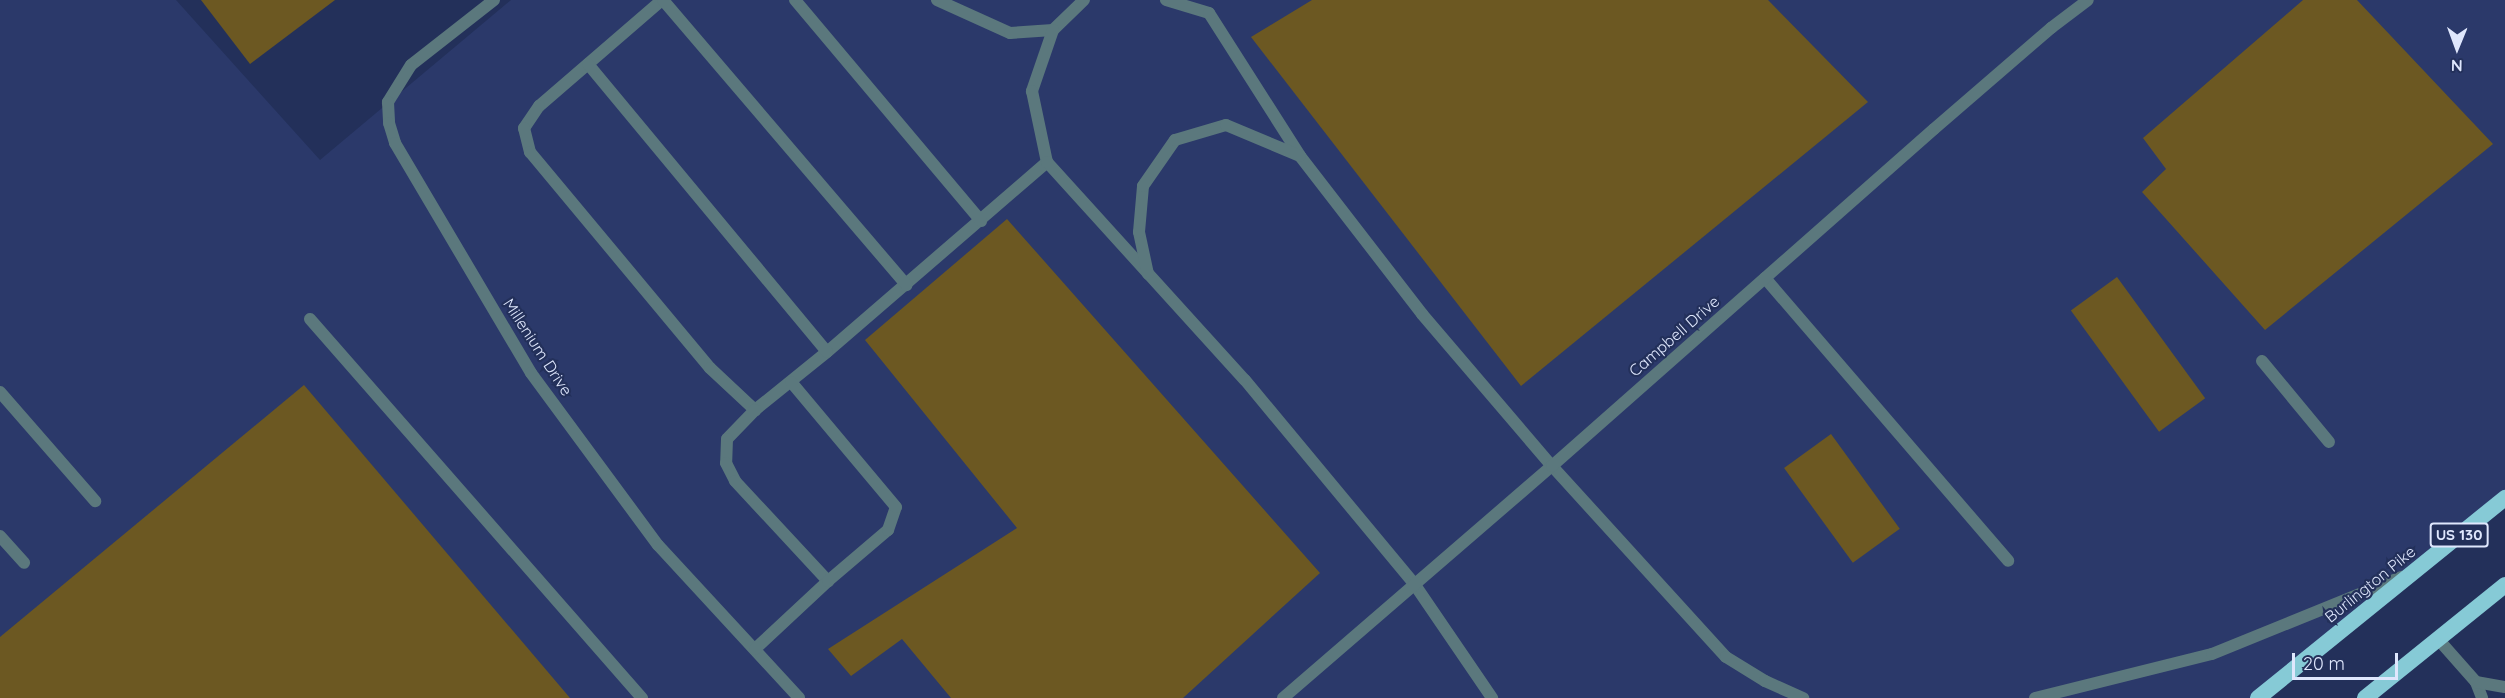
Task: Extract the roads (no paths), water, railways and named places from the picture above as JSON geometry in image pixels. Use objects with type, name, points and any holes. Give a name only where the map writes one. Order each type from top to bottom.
[{"type":"highway","name":"Burlington Pike","points":[[2258,698],[2505,498]]},
{"type":"highway","points":[[2372,695],[2505,585]]},
{"type":"street","name":"Millenium Drive","points":[[494,0],[411,65],[388,102],[389,123],[395,143],[531,373],[658,545],[799,698]]},
{"type":"street","points":[[755,410],[710,368],[530,152],[524,128],[539,106],[662,0],[906,285]]},
{"type":"street","points":[[795,0],[981,221]]},
{"type":"street","points":[[937,0],[1010,33],[1053,30]]},
{"type":"street","points":[[1084,0],[1053,30],[1032,92],[1047,162],[1245,380],[1414,585],[1492,698]]},
{"type":"street","points":[[1166,0],[1209,13],[1300,156],[1422,314],[1552,466],[1726,657],[1765,681],[1803,698]]},
{"type":"street","name":"Campbell Drive","points":[[1283,698],[1552,466],[2024,51],[2088,0]]},
{"type":"street","points":[[588,64],[827,352]]},
{"type":"street","points":[[1148,274],[1139,232],[1143,186],[1176,141],[1226,125],[1300,156]]},
{"type":"street","points":[[828,580],[735,481],[726,463],[727,439],[755,410],[906,285],[1047,162]]},
{"type":"street","points":[[1766,278],[2008,561]]},
{"type":"street","points":[[310,319],[642,698]]},
{"type":"street","points":[[2262,361],[2329,442]]},
{"type":"street","points":[[755,649],[828,580],[888,530],[896,507],[791,382]]},
{"type":"street","points":[[0,392],[95,501]]},
{"type":"street","points":[[0,536],[24,563]]},
{"type":"street","points":[[2035,698],[2212,654],[2414,572]]},
{"type":"street","points":[[2438,639],[2476,682],[2481,698]]},
{"type":"street","points":[[2476,682],[2505,687]]}]
